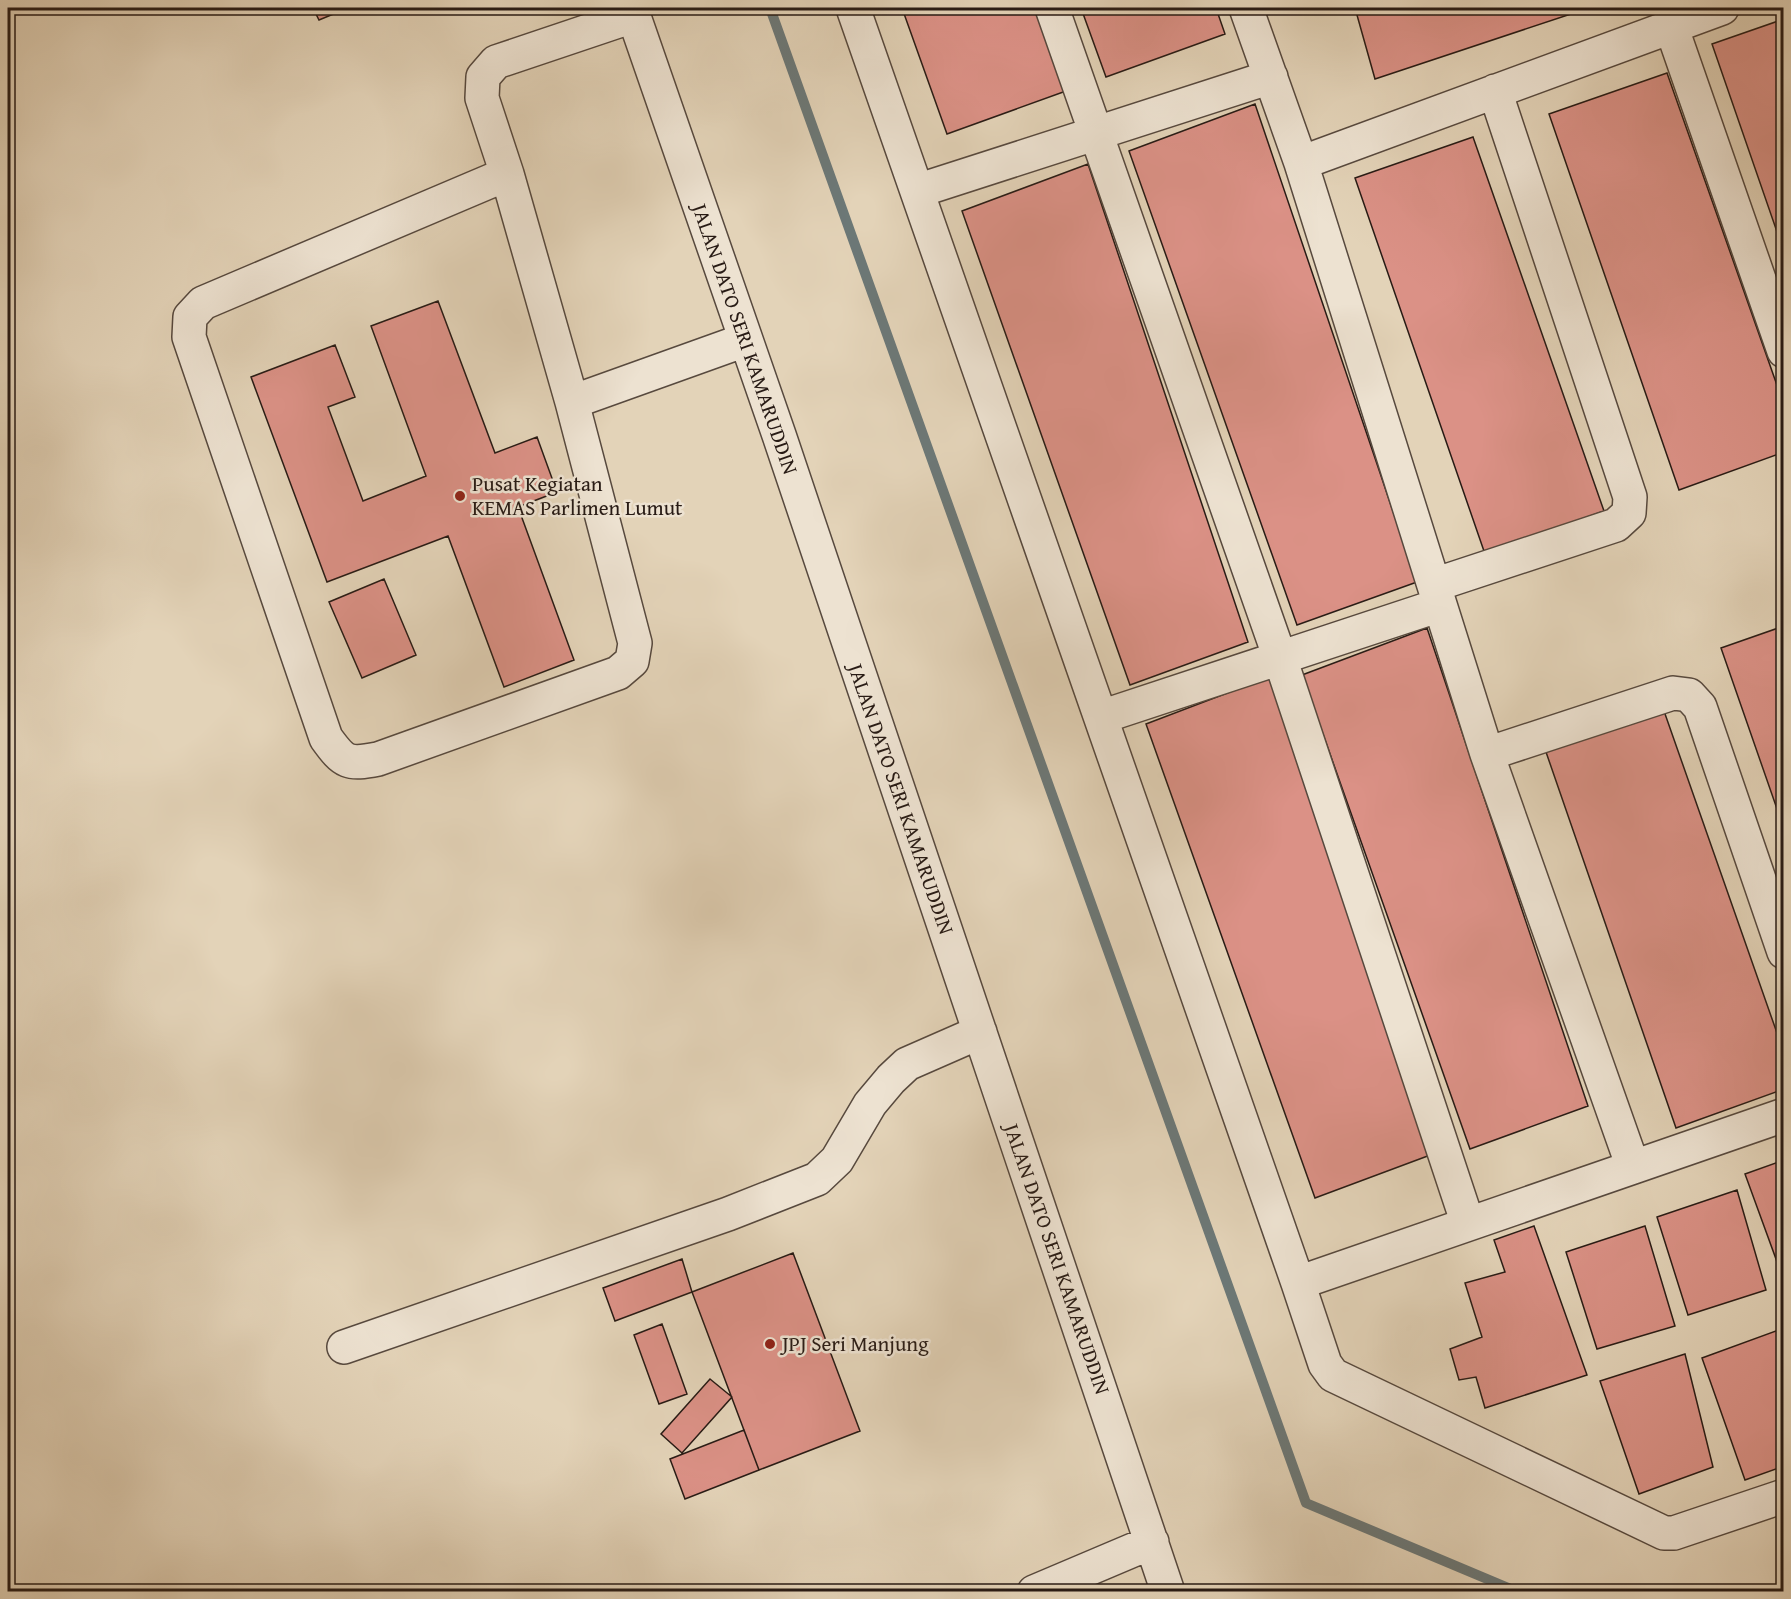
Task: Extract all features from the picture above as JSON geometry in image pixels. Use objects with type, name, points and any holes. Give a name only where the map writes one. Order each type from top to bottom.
[{"type":"street","points":[[854,8],[1325,1364],[1334,1375],[1664,1533],[1674,1533],[1784,1496]]},
{"type":"street","points":[[1052,8],[1280,658],[1468,1224]]},
{"type":"street","points":[[1246,8],[1301,163],[1487,754],[1634,1167]]},
{"type":"street","points":[[1301,163],[1722,8]]},
{"type":"street","points":[[507,174],[203,303],[190,317],[189,337],[326,738],[338,755],[355,764],[378,759],[618,672],[632,661],[635,643],[572,402],[507,174],[482,98],[483,76],[496,62],[632,12]]},
{"type":"street","name":"JALAN DATO SERI KAMARUDDIN","points":[[632,12],[746,340],[1168,1592]]},
{"type":"street","points":[[1671,26],[1784,351]]},
{"type":"street","points":[[917,191],[1271,77]]},
{"type":"street","points":[[1101,717],[1280,658],[1616,525],[1629,513],[1630,497],[1495,91]]},
{"type":"street","points":[[572,402],[746,340]]},
{"type":"street","points":[[1487,754],[1673,693],[1689,695],[1700,707],[1784,952]]},
{"type":"street","points":[[344,1347],[717,1218],[817,1179],[837,1160],[870,1104],[907,1064],[980,1032]]},
{"type":"street","points":[[1298,1283],[1784,1115]]},
{"type":"street","points":[[1034,1592],[1152,1542]]},
{"type":"building","points":[[313,8],[348,8],[319,20]]},
{"type":"building","points":[[902,8],[1038,8],[1066,91],[947,134]]},
{"type":"building","points":[[1081,8],[1216,8],[1225,34],[1106,77]]},
{"type":"building","points":[[1355,8],[1589,8],[1375,79]]},
{"type":"building","points":[[1784,19],[1784,252],[1712,44]]},
{"type":"building","points":[[1667,73],[1784,405],[1784,452],[1679,490],[1549,114]]},
{"type":"building","points":[[1255,104],[1417,582],[1297,625],[1129,151]]},
{"type":"building","points":[[1473,137],[1604,511],[1485,554],[1355,178]]},
{"type":"building","points":[[1088,164],[1248,642],[1130,685],[962,211]]},
{"type":"building","name":"Pusat Kegiatan KEMAS Parlimen Lumut","points":[[438,301],[495,453],[537,437],[557,492],[518,507],[574,660],[504,687],[448,536],[327,582],[251,377],[335,345],[355,397],[328,407],[363,501],[426,476],[371,326]]},
{"type":"building","points":[[384,579],[416,655],[362,678],[329,602]]},
{"type":"building","points":[[1784,626],[1784,829],[1721,648]]},
{"type":"building","points":[[1427,628],[1588,1106],[1470,1149],[1302,675]]},
{"type":"building","points":[[1272,676],[1433,1154],[1315,1198],[1146,724]]},
{"type":"building","points":[[1664,711],[1784,1053],[1784,1089],[1676,1128],[1546,752]]},
{"type":"building","points":[[1784,1160],[1784,1281],[1745,1174]]},
{"type":"building","points":[[1737,1190],[1766,1290],[1688,1315],[1657,1217]]},
{"type":"building","points":[[1534,1226],[1587,1375],[1485,1408],[1476,1377],[1459,1380],[1450,1349],[1482,1337],[1465,1283],[1505,1272],[1494,1240]]},
{"type":"building","points":[[1645,1226],[1675,1326],[1597,1349],[1566,1252]]},
{"type":"building","name":"JPJ Seri Manjung","points":[[793,1253],[860,1431],[759,1470],[692,1292]]},
{"type":"building","points":[[682,1259],[692,1292],[615,1321],[603,1288]]},
{"type":"building","points":[[662,1324],[687,1394],[659,1404],[634,1335]]},
{"type":"building","points":[[1784,1328],[1784,1466],[1745,1480],[1702,1358]]},
{"type":"building","points":[[1685,1354],[1713,1467],[1639,1494],[1600,1381]]},
{"type":"building","points":[[710,1379],[732,1397],[682,1453],[661,1434]]},
{"type":"building","points":[[744,1430],[759,1470],[685,1499],[670,1459]]},
{"type":"waterway","points":[[770,8],[1306,1503],[1518,1592]]},
{"type":"place","name":"Pusat Kegiatan KEMAS Parlimen Lumut","points":[[460,496]]},
{"type":"place","name":"JPJ Seri Manjung","points":[[770,1344]]}]
